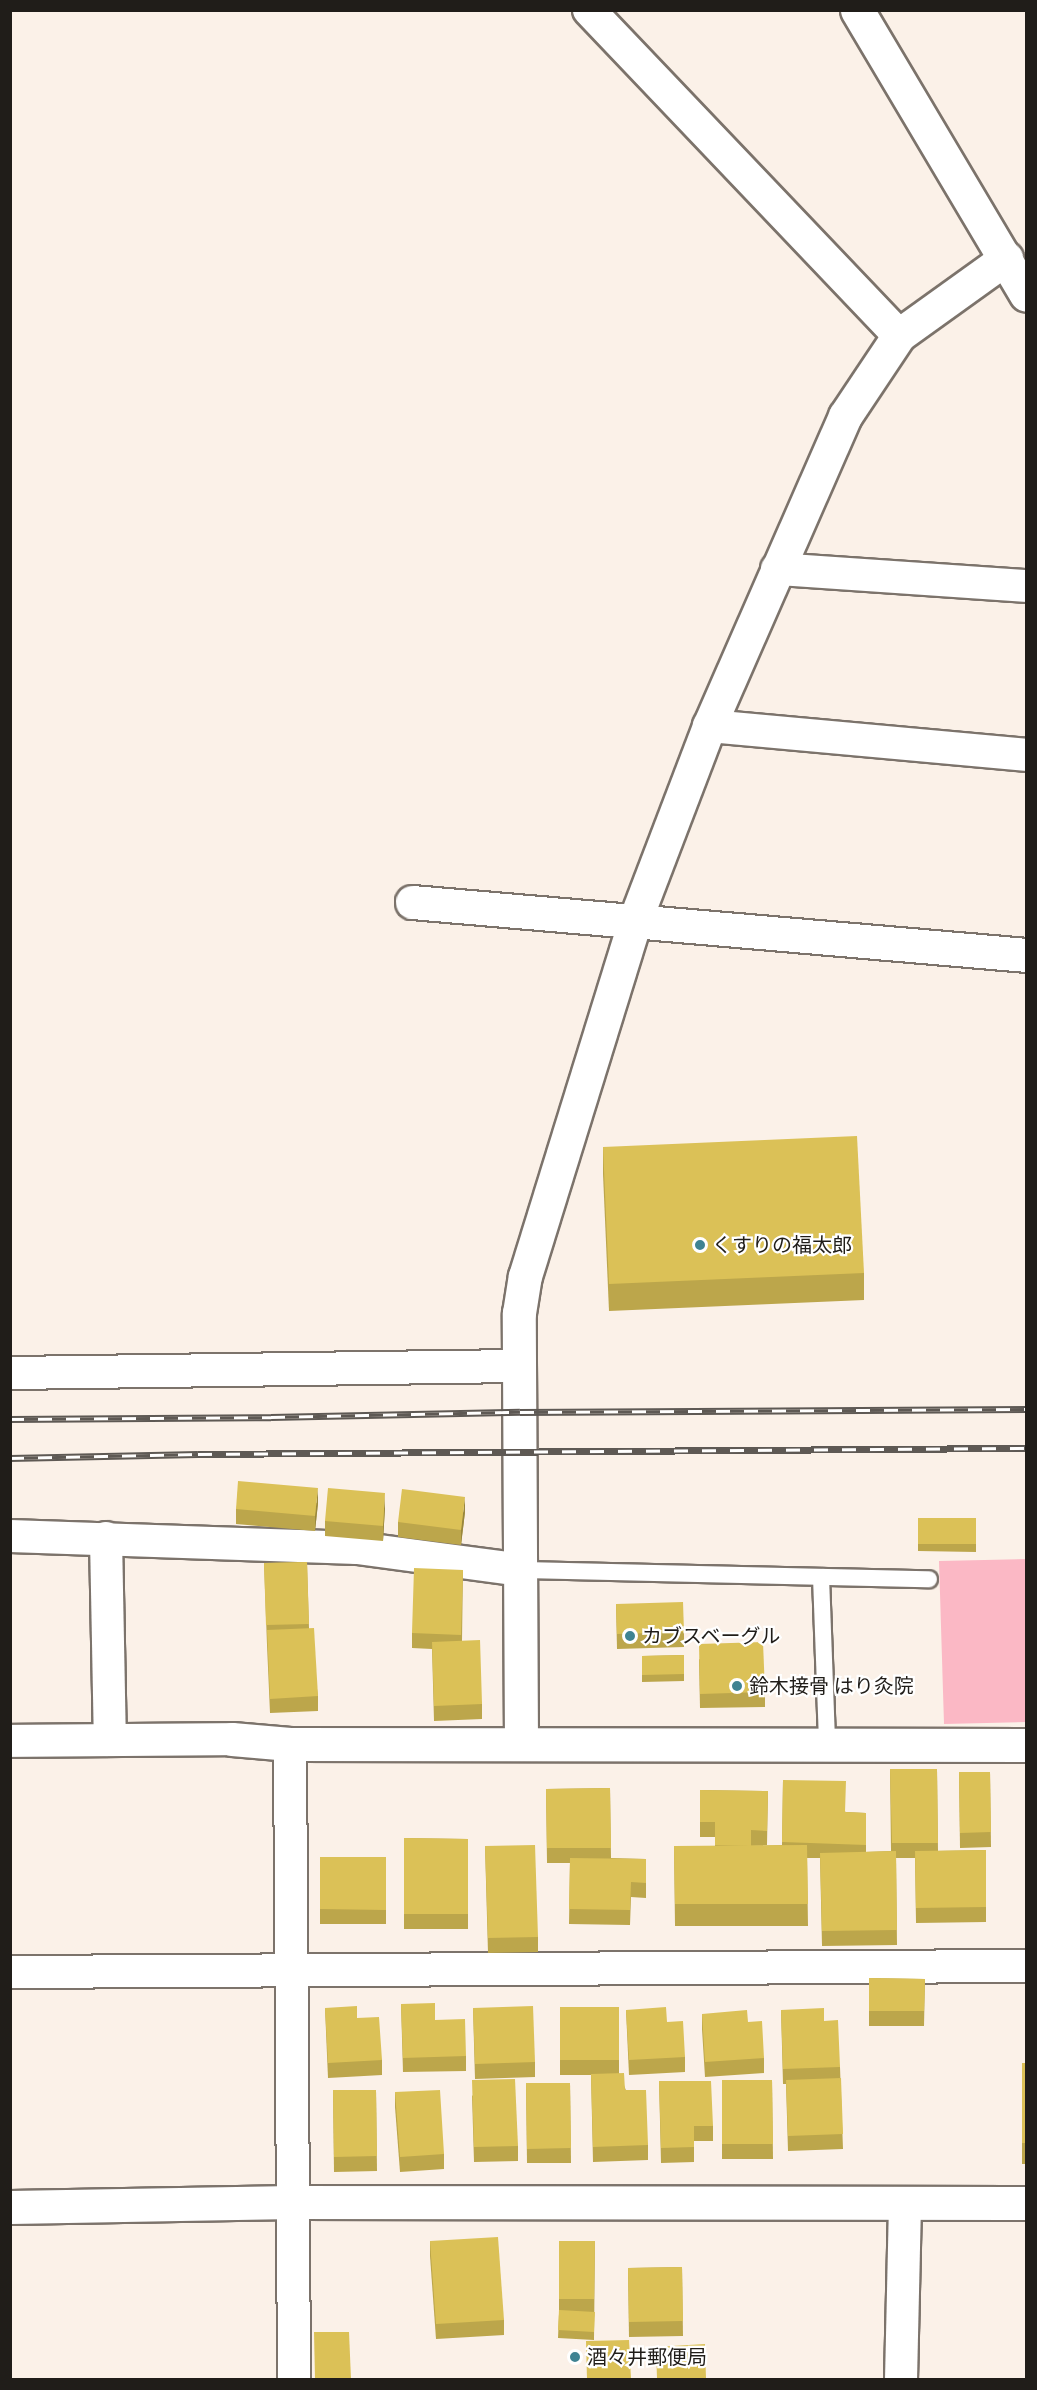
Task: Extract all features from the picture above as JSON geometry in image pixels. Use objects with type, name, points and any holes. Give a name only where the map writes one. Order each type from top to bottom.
[{"type":"street","points":[[589,10],[898,335]]},
{"type":"street","points":[[857,10],[1026,295]]},
{"type":"street","points":[[521,1743],[519,1313],[525,1276],[635,920],[709,726],[845,416],[898,335],[1006,258]]},
{"type":"street","points":[[777,569],[1026,586]]},
{"type":"street","points":[[709,726],[1026,755]]},
{"type":"street","points":[[412,902],[1026,955]]},
{"type":"street","points":[[10,1373],[519,1366]]},
{"type":"street","points":[[10,1536],[357,1548],[521,1570]]},
{"type":"street","points":[[106,1538],[110,1740]]},
{"type":"street","points":[[10,1741],[232,1739],[290,1744],[1026,1745]]},
{"type":"street","points":[[290,1744],[294,2379]]},
{"type":"street","points":[[10,1972],[1026,1965]]},
{"type":"street","points":[[10,2207],[293,2202],[1026,2203]]},
{"type":"street","points":[[901,2379],[904,2203]]},
{"type":"lane","points":[[521,1570],[929,1579]]},
{"type":"lane","points":[[821,1577],[826,1743]]},
{"type":"shaded area","points":[[1026,1559],[1026,1722],[944,1724],[939,1561]]},
{"type":"building","points":[[857,1136],[864,1273],[609,1284],[603,1147]]},
{"type":"building","points":[[238,1481],[318,1488],[315,1516],[236,1509]]},
{"type":"building","points":[[328,1488],[385,1493],[383,1526],[325,1521]]},
{"type":"building","points":[[402,1489],[465,1497],[461,1530],[398,1522]]},
{"type":"building","points":[[918,1518],[976,1518],[976,1544],[918,1544]]},
{"type":"building","points":[[307,1562],[309,1624],[266,1625],[264,1563]]},
{"type":"building","points":[[414,1568],[463,1570],[461,1635],[412,1633]]},
{"type":"building","points":[[683,1602],[684,1632],[617,1634],[616,1604]]},
{"type":"building","points":[[314,1628],[318,1696],[270,1699],[267,1630]]},
{"type":"building","points":[[480,1640],[482,1704],[434,1706],[432,1642]]},
{"type":"building","points":[[763,1642],[765,1692],[700,1694],[699,1644]]},
{"type":"building","points":[[684,1655],[684,1674],[642,1675],[642,1656]]},
{"type":"building","points":[[890,1769],[937,1769],[938,1843],[892,1843]]},
{"type":"building","points":[[959,1772],[990,1772],[991,1832],[960,1833]]},
{"type":"building","points":[[783,1780],[846,1781],[845,1812],[866,1813],[866,1845],[782,1842]]},
{"type":"building","points":[[610,1788],[611,1848],[547,1848],[546,1789]]},
{"type":"building","points":[[700,1790],[768,1791],[767,1831],[751,1830],[751,1846],[715,1845],[715,1822],[700,1822]]},
{"type":"building","points":[[404,1838],[468,1839],[468,1914],[404,1914]]},
{"type":"building","points":[[535,1845],[538,1937],[488,1938],[485,1846]]},
{"type":"building","points":[[807,1845],[808,1904],[675,1904],[674,1846]]},
{"type":"building","points":[[986,1850],[986,1907],[916,1908],[915,1851]]},
{"type":"building","points":[[896,1851],[897,1930],[822,1931],[820,1853]]},
{"type":"building","points":[[320,1857],[386,1857],[386,1910],[320,1909]]},
{"type":"building","points":[[570,1858],[646,1859],[646,1883],[631,1882],[630,1910],[569,1909]]},
{"type":"building","points":[[869,1978],[925,1979],[924,2011],[869,2011]]},
{"type":"building","points":[[435,2003],[435,2020],[465,2019],[466,2056],[403,2058],[401,2004]]},
{"type":"building","points":[[357,2006],[357,2018],[379,2017],[382,2060],[328,2063],[325,2008]]},
{"type":"building","points":[[533,2006],[535,2062],[475,2064],[473,2008]]},
{"type":"building","points":[[560,2007],[619,2007],[619,2060],[560,2060]]},
{"type":"building","points":[[666,2007],[667,2022],[683,2021],[685,2057],[629,2060],[626,2010]]},
{"type":"building","points":[[824,2008],[824,2021],[838,2020],[840,2067],[783,2069],[781,2010]]},
{"type":"building","points":[[747,2010],[748,2022],[762,2021],[764,2058],[705,2062],[702,2014]]},
{"type":"building","points":[[1022,2063],[1026,2063],[1026,2143],[1022,2143]]},
{"type":"building","points":[[624,2073],[625,2090],[646,2090],[648,2145],[593,2147],[591,2074]]},
{"type":"building","points":[[841,2078],[843,2134],[788,2136],[786,2080]]},
{"type":"building","points":[[515,2079],[518,2146],[474,2147],[472,2080]]},
{"type":"building","points":[[722,2080],[772,2080],[773,2144],[722,2144]]},
{"type":"building","points":[[659,2081],[711,2081],[713,2126],[694,2126],[694,2147],[661,2148]]},
{"type":"building","points":[[526,2083],[570,2083],[571,2148],[527,2149]]},
{"type":"building","points":[[333,2090],[376,2090],[377,2156],[334,2157]]},
{"type":"building","points":[[440,2090],[444,2154],[400,2157],[395,2092]]},
{"type":"building","points":[[498,2237],[504,2320],[436,2324],[430,2241]]},
{"type":"building","points":[[559,2241],[595,2241],[594,2299],[559,2299]]},
{"type":"building","points":[[682,2267],[683,2321],[629,2322],[628,2268]]},
{"type":"building","points":[[559,2310],[595,2312],[594,2332],[558,2330]]},
{"type":"building","points":[[314,2332],[349,2332],[351,2379],[315,2379]]},
{"type":"building","points":[[629,2340],[631,2379],[587,2379],[586,2341]]},
{"type":"building","points":[[705,2344],[706,2379],[657,2379],[656,2347]]},
{"type":"railway","points":[[10,1419],[520,1412],[1026,1409]]},
{"type":"railway","points":[[10,1458],[198,1454],[1026,1448]]},
{"type":"place","name":"くすりの福太郎","points":[[700,1245]]},
{"type":"place","name":"カブスベーグル","points":[[630,1636]]},
{"type":"place","name":"鈴木接骨 はり灸院","points":[[737,1686]]},
{"type":"place","name":"酒々井郵便局","points":[[575,2357]]}]
